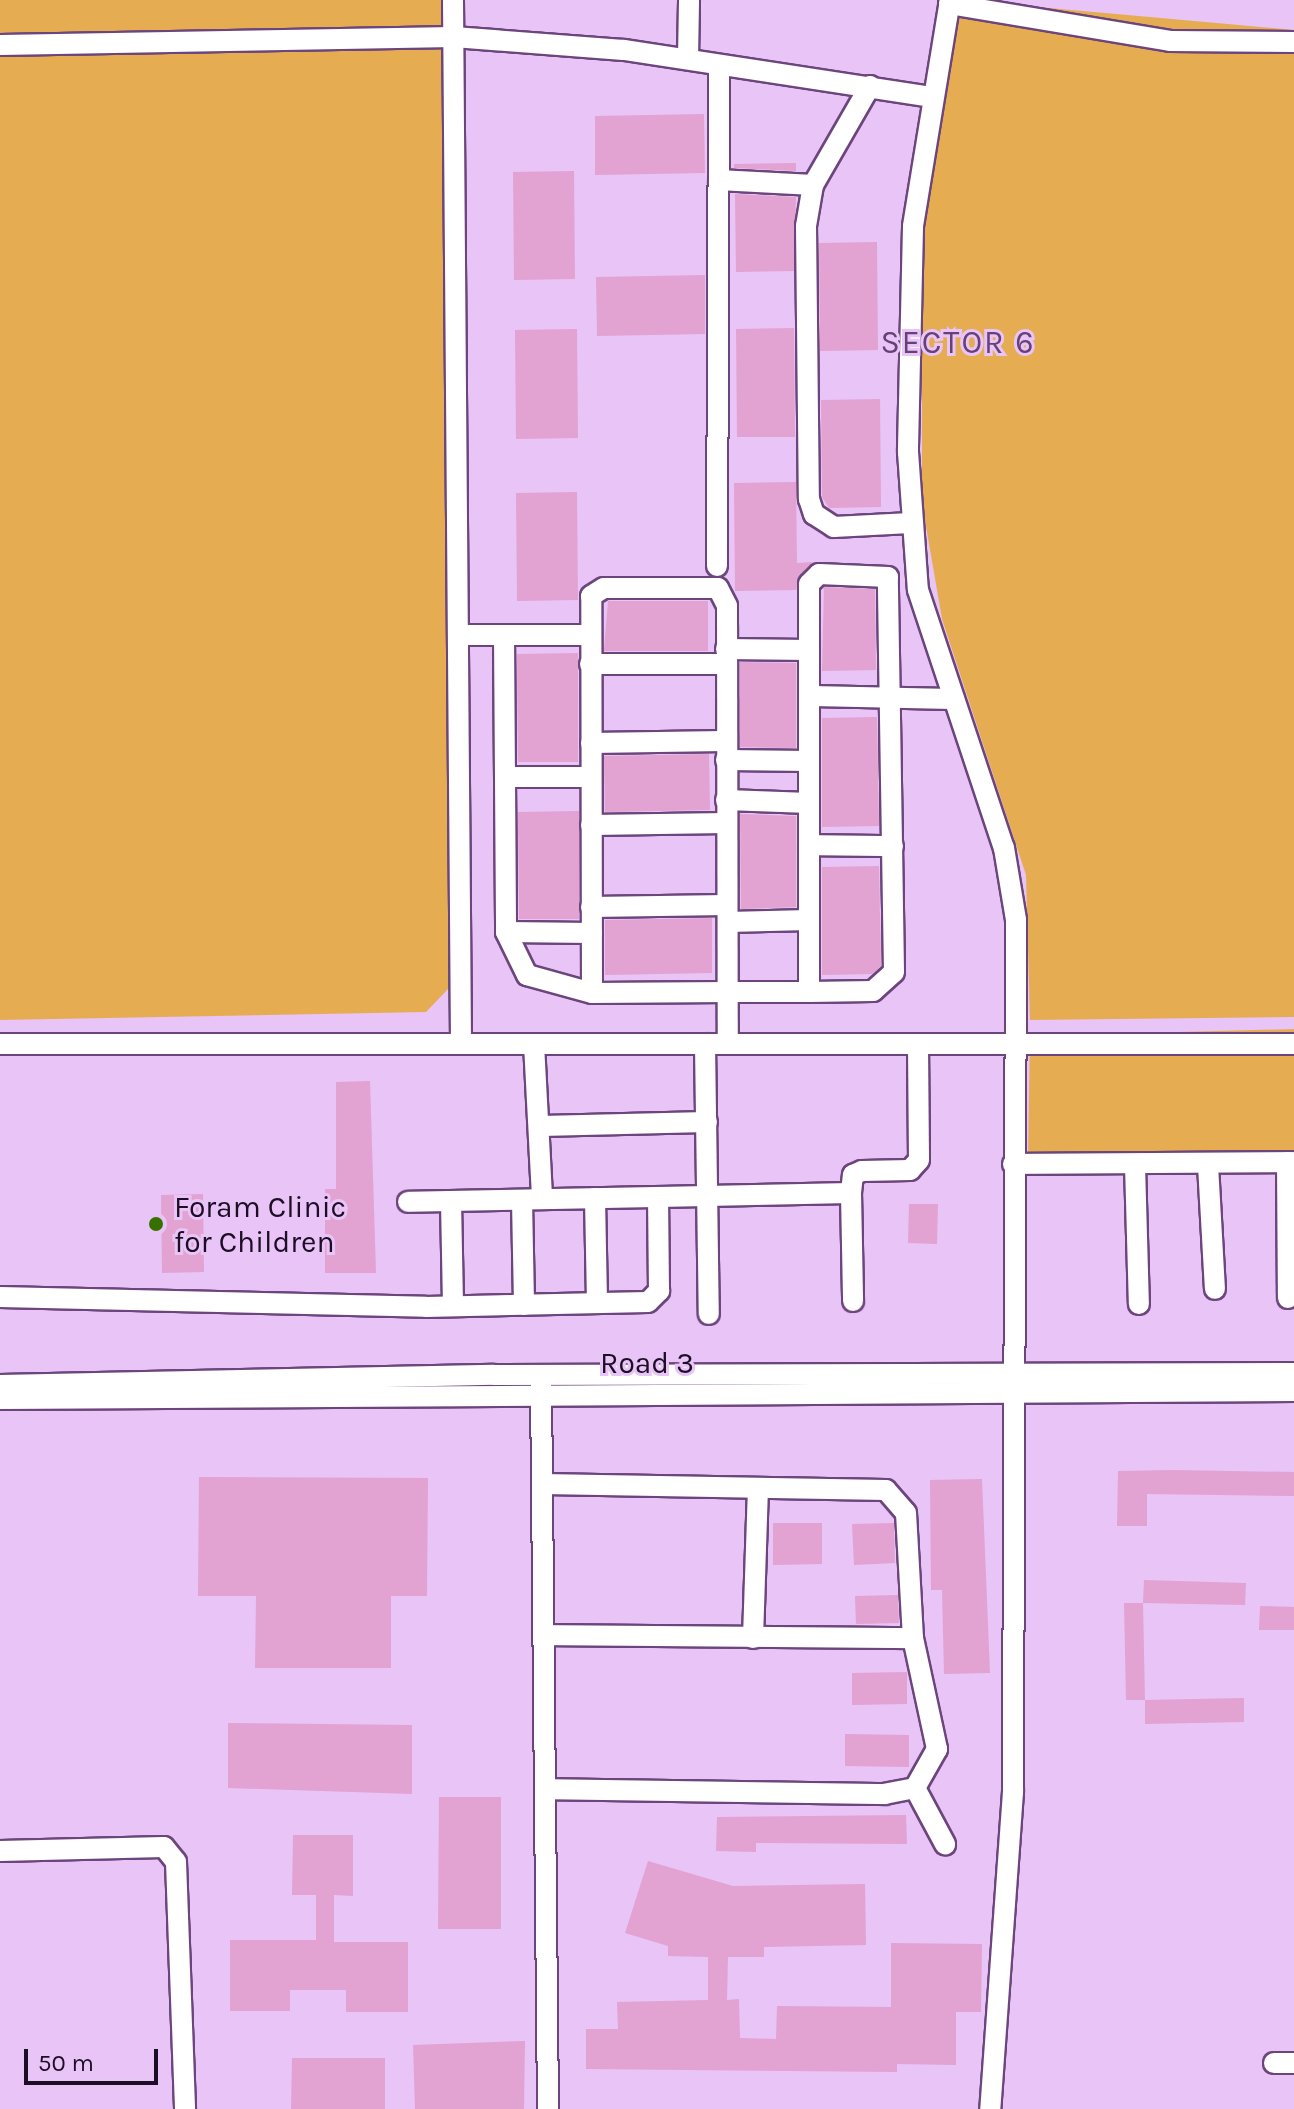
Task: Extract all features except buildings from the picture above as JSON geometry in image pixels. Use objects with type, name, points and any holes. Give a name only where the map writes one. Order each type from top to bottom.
[{"type":"street","points":[[453,0],[461,1044]]},
{"type":"street","points":[[688,59],[689,0]]},
{"type":"street","points":[[990,2109],[1013,1792],[1009,1382],[1015,1044],[1014,888],[918,590],[910,523],[909,274],[932,97],[949,2],[1170,41],[1294,42]]},
{"type":"street","points":[[0,45],[454,37],[688,59],[932,97]]},
{"type":"street","points":[[717,566],[719,65]]},
{"type":"street","points":[[870,86],[813,185],[806,226],[809,499],[814,514],[834,527],[910,523]]},
{"type":"street","points":[[719,180],[813,185]]},
{"type":"street","points":[[504,635],[506,932],[527,975],[592,993],[809,992],[873,991],[890,982],[893,846],[890,585],[884,575],[814,577],[809,650],[809,992]]},
{"type":"street","points":[[592,993],[591,596],[604,588],[718,588],[726,597],[728,1044]]},
{"type":"street","points":[[460,635],[590,635]]},
{"type":"street","points":[[590,664],[809,650]]},
{"type":"street","points":[[810,696],[954,699]]},
{"type":"street","points":[[591,743],[725,751],[809,761]]},
{"type":"street","points":[[505,777],[591,777]]},
{"type":"street","points":[[726,800],[809,803]]},
{"type":"street","points":[[591,825],[727,823]]},
{"type":"street","points":[[809,845],[893,846]]},
{"type":"street","points":[[591,907],[809,920]]},
{"type":"street","points":[[506,932],[592,933]]},
{"type":"street","points":[[0,1044],[1294,1044]]},
{"type":"street","points":[[524,1305],[541,1126],[534,1044]]},
{"type":"street","points":[[705,1044],[709,1314]]},
{"type":"street","points":[[853,1301],[853,1175],[916,1165],[918,1044]]},
{"type":"street","points":[[541,1126],[707,1122]]},
{"type":"street","points":[[1013,1164],[1208,1165],[1291,1162],[1288,1298]]},
{"type":"street","points":[[1135,1165],[1139,1304]]},
{"type":"street","points":[[1208,1165],[1215,1289]]},
{"type":"street","points":[[408,1202],[851,1193]]},
{"type":"street","points":[[0,1297],[453,1306],[597,1303],[657,1298],[658,1197]]},
{"type":"street","points":[[595,1198],[597,1303]]},
{"type":"street","points":[[451,1201],[453,1306]]},
{"type":"street","name":"Road 3","points":[[0,1385],[1009,1382],[1294,1373]]},
{"type":"street","name":"Road 3","points":[[1009,1382],[1294,1391]]},
{"type":"street","points":[[541,1384],[548,2109]]},
{"type":"street","name":"Road 3","points":[[0,1399],[541,1384]]},
{"type":"street","points":[[543,1484],[758,1488],[894,1496],[906,1513],[913,1638],[937,1749],[915,1788],[885,1794],[545,1789]]},
{"type":"street","points":[[753,1638],[758,1488]]},
{"type":"street","points":[[544,1635],[913,1638]]},
{"type":"street","points":[[915,1788],[945,1844]]},
{"type":"street","points":[[0,1851],[164,1847],[176,1862],[185,2109]]},
{"type":"shaded area","points":[[0,0],[447,0],[449,988],[426,1012],[0,1020]]},
{"type":"shaded area","points":[[960,0],[1294,30],[1294,1017],[1030,1020],[1026,875],[942,619],[922,503],[922,226]]},
{"type":"shaded area","points":[[1294,1029],[1294,1153],[1028,1158],[1030,1036]]},
{"type":"place","name":"Foram Clinic for Children","points":[[156,1224]]},
{"type":"district","name":"SECTOR 6","points":[[958,343]]}]
